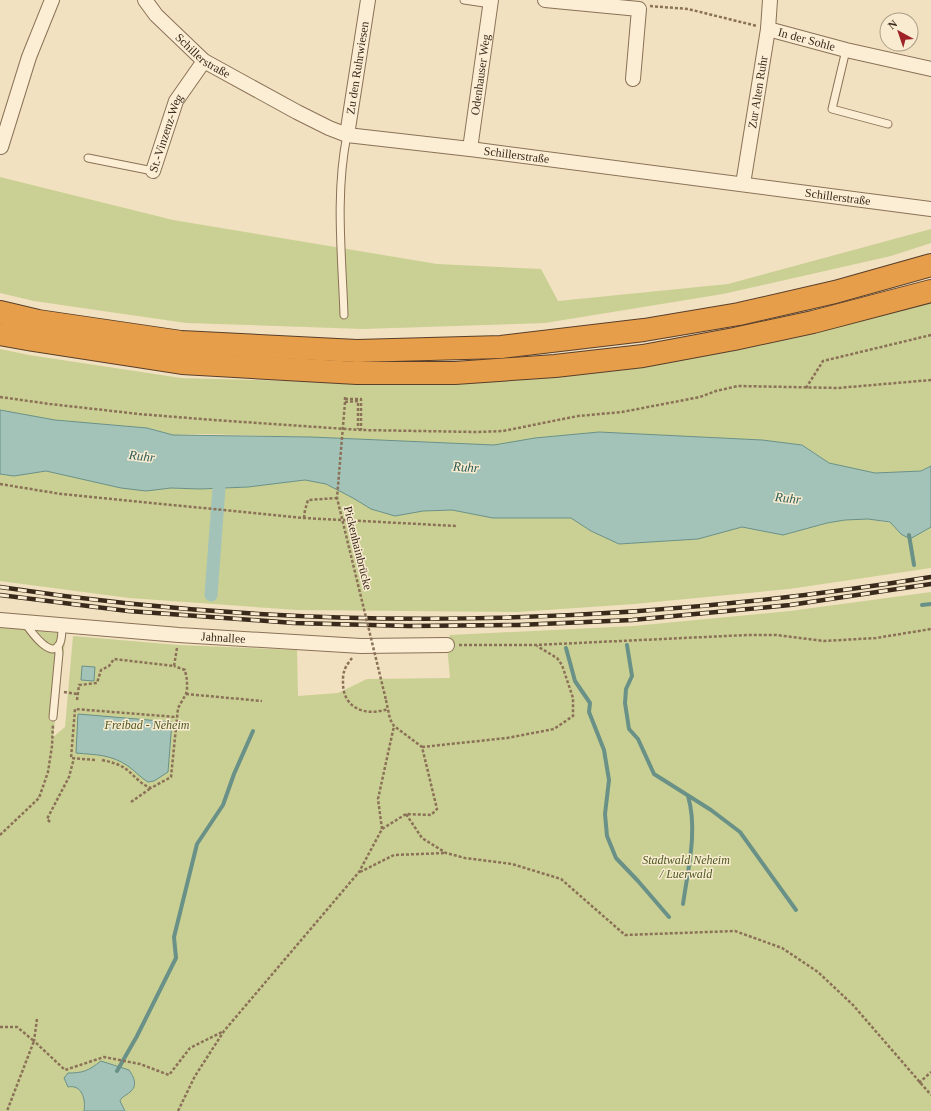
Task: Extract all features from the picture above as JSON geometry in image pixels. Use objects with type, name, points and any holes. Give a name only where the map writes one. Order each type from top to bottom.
[{"type":"highway","points":[[0,312],[38,321],[181,342],[357,351],[501,347],[644,330],[739,314],[835,292],[931,265]]},
{"type":"highway","points":[[0,334],[182,363],[357,373],[455,372],[555,366],[643,356],[813,322],[931,291]]},
{"type":"street","points":[[1,147],[29,57],[52,0]]},
{"type":"street","name":"Schillerstraße","points":[[145,0],[156,15],[204,61],[297,112],[347,135],[470,149],[931,209]]},
{"type":"street","name":"Zu den Ruhrwiesen","points":[[347,135],[368,0]]},
{"type":"street","points":[[545,0],[639,9],[633,79]]},
{"type":"street","name":"Zur Alten Ruhr","points":[[743,184],[768,29],[770,0]]},
{"type":"street","name":"Odenhauser Weg","points":[[470,149],[491,2]]},
{"type":"street","name":"In der Sohle","points":[[768,29],[846,50],[931,69]]},
{"type":"street","name":"St.-Vinzenz-Weg","points":[[153,171],[176,101],[204,61]]},
{"type":"street","name":"Jahnallee","points":[[0,620],[179,635],[355,646],[447,645]]},
{"type":"lane","points":[[464,0],[491,2]]},
{"type":"lane","name":"In der Sohle","points":[[846,50],[832,109],[888,124]]},
{"type":"lane","points":[[344,315],[340,219],[344,153],[347,135]]},
{"type":"lane","name":"St.-Vinzenz-Weg","points":[[88,158],[153,171]]},
{"type":"lane","points":[[24,623],[37,640],[52,648],[58,646]]},
{"type":"lane","points":[[53,717],[59,653],[58,646],[61,642],[62,626]]},
{"type":"path","points":[[639,9],[639,5],[688,9],[768,29]]},
{"type":"path","points":[[806,388],[823,361],[931,335]]},
{"type":"path","points":[[0,397],[139,414],[358,430],[503,431],[578,416],[629,410],[700,397],[716,391],[738,386],[838,388],[931,380]]},
{"type":"path","points":[[345,399],[361,399],[362,430]]},
{"type":"path","points":[[345,399],[358,401],[358,430]]},
{"type":"path","name":"Pickenhainbrücke","points":[[345,399],[337,498],[388,709],[394,726]]},
{"type":"path","points":[[0,484],[61,494],[304,518],[457,526]]},
{"type":"path","points":[[304,518],[308,500],[337,498]]},
{"type":"path","points":[[447,645],[535,645],[747,635],[776,635],[824,641],[876,638],[931,629]]},
{"type":"path","points":[[174,666],[179,635]]},
{"type":"path","points":[[422,747],[507,738],[554,729],[573,716],[573,698],[562,665],[557,658],[535,645]]},
{"type":"path","points":[[355,646],[352,657],[344,672],[343,687],[346,698],[359,710],[374,712],[388,709]]},
{"type":"path","points":[[77,700],[79,685],[97,683],[101,670],[109,666],[114,660],[174,666],[184,669],[187,673],[186,694],[178,707],[176,717],[171,777],[151,788],[131,802]]},
{"type":"path","points":[[56,691],[77,694]]},
{"type":"path","points":[[186,694],[262,701]]},
{"type":"path","points":[[94,760],[71,758],[75,709],[176,717]]},
{"type":"path","points":[[0,835],[39,798],[48,772],[52,746],[53,717]]},
{"type":"path","points":[[178,1111],[195,1076],[224,1031],[360,872],[382,829],[406,814],[431,815],[437,809],[422,747],[394,726],[378,799],[382,829]]},
{"type":"path","points":[[50,822],[47,819],[69,777],[74,758]]},
{"type":"path","points":[[102,760],[125,768],[146,786],[151,788]]},
{"type":"path","points":[[406,814],[422,838],[446,853]]},
{"type":"path","points":[[360,872],[394,855],[446,853],[465,858],[512,864],[562,879],[625,935],[735,931],[782,948],[818,972],[853,1005],[919,1083],[931,1095]]},
{"type":"path","points":[[7,1111],[34,1041],[37,1019]]},
{"type":"path","points":[[0,1027],[17,1027],[65,1070],[104,1057],[140,1064],[169,1075],[190,1048],[224,1031]]},
{"type":"path","points":[[919,1083],[931,1072]]},
{"type":"green space","points":[[0,177],[173,220],[437,264],[541,269],[558,301],[728,284],[931,229],[931,243],[891,256],[723,294],[545,323],[363,329],[186,323],[34,301],[0,293]]},
{"type":"green space","points":[[931,302],[931,466],[921,471],[875,473],[829,463],[802,445],[762,440],[599,432],[535,438],[494,445],[311,437],[204,434],[173,435],[148,428],[55,420],[0,411],[0,349],[29,355],[181,378],[362,383],[563,374]]},
{"type":"green space","points":[[46,471],[122,488],[146,491],[172,488],[200,489],[248,487],[305,480],[326,484],[371,509],[395,516],[423,511],[452,510],[493,518],[571,518],[591,531],[619,544],[698,539],[742,526],[783,535],[827,523],[845,520],[868,519],[891,523],[901,534],[919,534],[931,527],[931,568],[789,589],[634,604],[518,612],[297,610],[129,598],[0,581],[0,474],[14,476]]},
{"type":"green space","name":"Stadtwald Neheim / Luerwald","points":[[931,592],[931,1111],[125,1111],[120,1101],[122,1097],[129,1093],[101,1061],[85,1071],[68,1073],[66,1080],[68,1087],[77,1088],[80,1090],[84,1098],[84,1111],[0,1111],[0,627],[66,634],[53,737],[65,727],[73,636],[178,645],[297,650],[298,696],[338,693],[367,679],[450,678],[447,645],[450,635],[633,626],[790,611]]},
{"type":"water","name":"Ruhr","points":[[0,410],[55,420],[147,428],[173,435],[311,437],[494,445],[535,438],[599,432],[762,440],[802,445],[829,463],[875,473],[921,471],[931,466],[931,527],[910,539],[901,534],[890,522],[868,519],[845,520],[827,523],[783,535],[742,527],[698,539],[619,544],[591,531],[571,518],[493,518],[452,510],[423,511],[395,516],[371,509],[326,484],[305,480],[248,487],[200,489],[171,488],[146,491],[121,488],[46,471],[14,476],[0,474]]},
{"type":"water","points":[[82,666],[95,667],[94,681],[81,680]]},
{"type":"water","points":[[78,714],[172,722],[168,772],[154,781],[148,782],[128,766],[115,759],[76,753]]},
{"type":"water","points":[[101,1061],[129,1070],[132,1076],[135,1084],[134,1087],[120,1101],[125,1111],[84,1111],[84,1098],[80,1090],[73,1087],[68,1087],[64,1078],[68,1073],[85,1071]]},
{"type":"waterway","points":[[211,595],[219,488]]},
{"type":"waterway","points":[[909,535],[914,565]]},
{"type":"waterway","points":[[922,605],[931,604]]},
{"type":"waterway","points":[[627,645],[632,676],[626,689],[625,703],[629,729],[638,739],[654,774],[711,810],[740,832],[796,910]]},
{"type":"waterway","points":[[566,648],[575,681],[590,703],[589,712],[604,750],[609,780],[605,814],[607,836],[616,858],[669,917]]},
{"type":"waterway","points":[[117,1071],[137,1036],[176,958],[174,937],[197,844],[223,805],[234,774],[253,731]]},
{"type":"waterway","points":[[683,904],[692,836],[691,809],[688,796]]},
{"type":"railway","points":[[0,587],[116,602],[232,612],[349,618],[466,618],[583,615],[699,606],[815,594],[931,577]]},
{"type":"railway","points":[[0,595],[128,611],[294,623],[409,626],[518,625],[632,620],[790,605],[931,584]]},
{"type":"park label","name":"Freibad - Neheim","points":[[147,725]]}]
